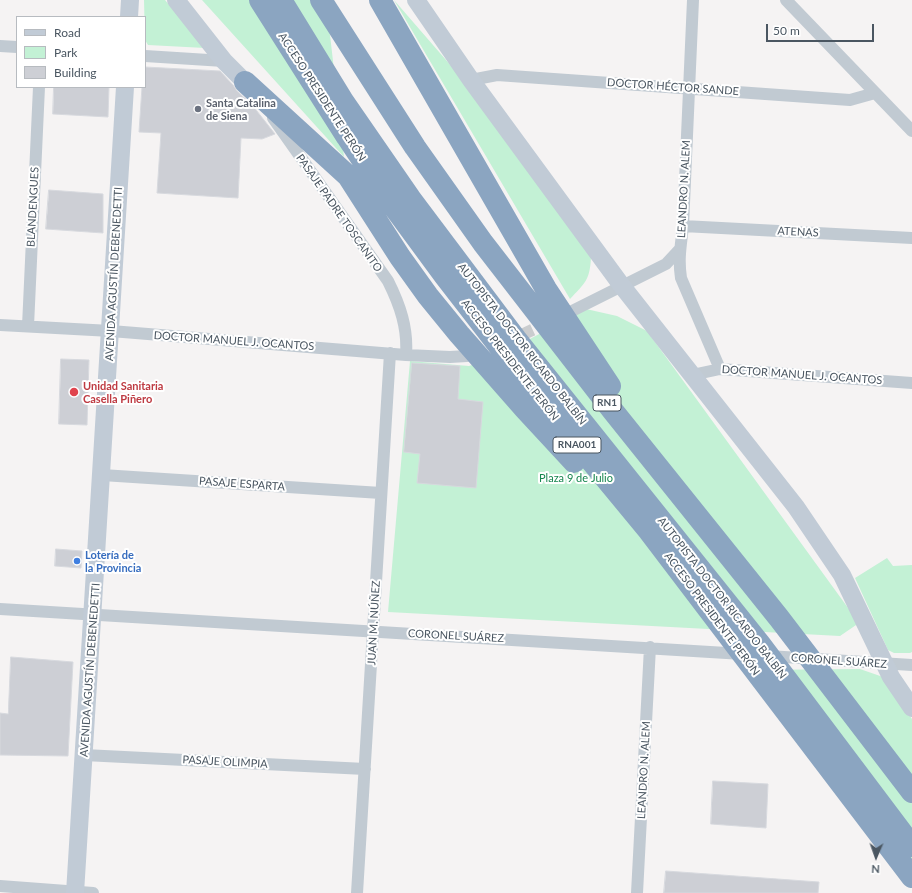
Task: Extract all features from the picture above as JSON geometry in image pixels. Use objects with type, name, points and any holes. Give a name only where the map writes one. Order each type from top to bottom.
[{"type":"highway","name":"ACCESO PRESIDENTE PERÓN","points":[[260,0],[347,137],[404,221],[483,327],[649,531],[912,877]]},
{"type":"highway","name":"AUTOPISTA DOCTOR RICARDO BALBÍN","points":[[281,0],[343,101],[415,204],[516,339],[760,644],[912,846]]},
{"type":"highway","name":"RN1","points":[[321,0],[411,140],[483,243],[613,411],[682,495],[864,727],[912,792]]},
{"type":"highway","points":[[380,0],[546,289],[682,495]]},
{"type":"highway","points":[[245,82],[348,176],[400,257],[428,296],[459,334],[524,408],[685,578]]},
{"type":"main road","points":[[129,16],[130,0]]},
{"type":"main road","points":[[176,0],[224,61],[245,82]]},
{"type":"main road","points":[[416,0],[471,80],[622,286],[796,507],[829,554],[853,596],[891,678],[912,708]]},
{"type":"main road","name":"AVENIDA AGUSTÍN DEBENEDETTI","points":[[75,892],[94,614],[125,88]]},
{"type":"street","name":"LEANDRO N. ALEM","points":[[693,0],[688,87],[684,226],[679,250],[681,278],[720,369]]},
{"type":"street","points":[[786,0],[912,131]]},
{"type":"street","points":[[0,46],[16,47]]},
{"type":"street","points":[[146,56],[224,61]]},
{"type":"street","name":"DOCTOR HÉCTOR SANDE","points":[[471,80],[497,75],[688,87],[850,100],[875,93]]},
{"type":"street","name":"PASAJE PADRE TOSCANITO","points":[[245,82],[282,131],[388,281],[399,306],[403,321],[407,342],[406,355]]},
{"type":"street","name":"BLANDENGUES","points":[[28,326],[39,88]]},
{"type":"street","name":"ATENAS","points":[[684,226],[912,238]]},
{"type":"street","points":[[572,311],[666,264],[679,250]]},
{"type":"street","name":"DOCTOR MANUEL J. OCANTOS","points":[[0,325],[111,331],[406,355],[450,357],[467,356]]},
{"type":"street","name":"JUAN M. NÚÑEZ","points":[[357,893],[390,353]]},
{"type":"street","name":"DOCTOR MANUEL J. OCANTOS","points":[[692,375],[720,369],[912,383]]},
{"type":"street","name":"PASAJE ESPARTA","points":[[102,475],[381,493]]},
{"type":"street","name":"CORONEL SUÁREZ","points":[[0,609],[650,647],[912,665]]},
{"type":"street","name":"LEANDRO N. ALEM","points":[[637,893],[650,647]]},
{"type":"street","name":"PASAJE OLIMPIA","points":[[84,755],[365,769]]},
{"type":"street","points":[[0,886],[93,893]]},
{"type":"green space","points":[[144,0],[165,0],[205,48],[148,45],[146,42],[146,16],[144,16]]},
{"type":"green space","points":[[202,0],[326,0],[344,157]]},
{"type":"green space","points":[[394,0],[459,75],[591,257],[586,281],[570,299]]},
{"type":"green space","name":"Plaza 9 de Julio","points":[[586,309],[617,316],[647,331],[859,623],[840,636],[388,612],[410,361],[469,366],[498,356]]},
{"type":"green space","points":[[887,558],[893,566],[912,565],[912,652],[910,653],[894,653],[888,650],[855,578]]},
{"type":"green space","points":[[860,669],[883,677],[912,719],[912,885],[749,670]]},
{"type":"building","points":[[146,67],[220,71],[237,91],[253,106],[275,134],[262,139],[241,138],[238,198],[157,193],[161,133],[139,132],[142,88],[146,88]]},
{"type":"building","points":[[54,88],[109,88],[108,117],[53,114]]},
{"type":"building","points":[[49,190],[103,194],[103,233],[46,229]]},
{"type":"building","name":"Unidad Sanitaria Casella Piñero","points":[[61,359],[89,360],[87,425],[59,424]]},
{"type":"building","points":[[412,363],[460,366],[458,399],[483,402],[476,488],[417,483],[420,454],[404,452]]},
{"type":"building","points":[[56,549],[82,551],[81,568],[55,566]]},
{"type":"building","points":[[11,657],[73,662],[68,756],[0,755],[0,713],[8,714]]},
{"type":"building","points":[[713,781],[768,784],[766,828],[711,824]]},
{"type":"building","points":[[666,871],[819,882],[818,893],[664,893]]},
{"type":"tunnel","points":[[472,355],[486,352],[549,322]]},
{"type":"place","name":"Santa Catalina de Siena","points":[[198,109]]},
{"type":"place","name":"Unidad Sanitaria Casella Piñero","points":[[74,392]]},
{"type":"place","name":"Lotería de la Provincia","points":[[77,561]]}]
